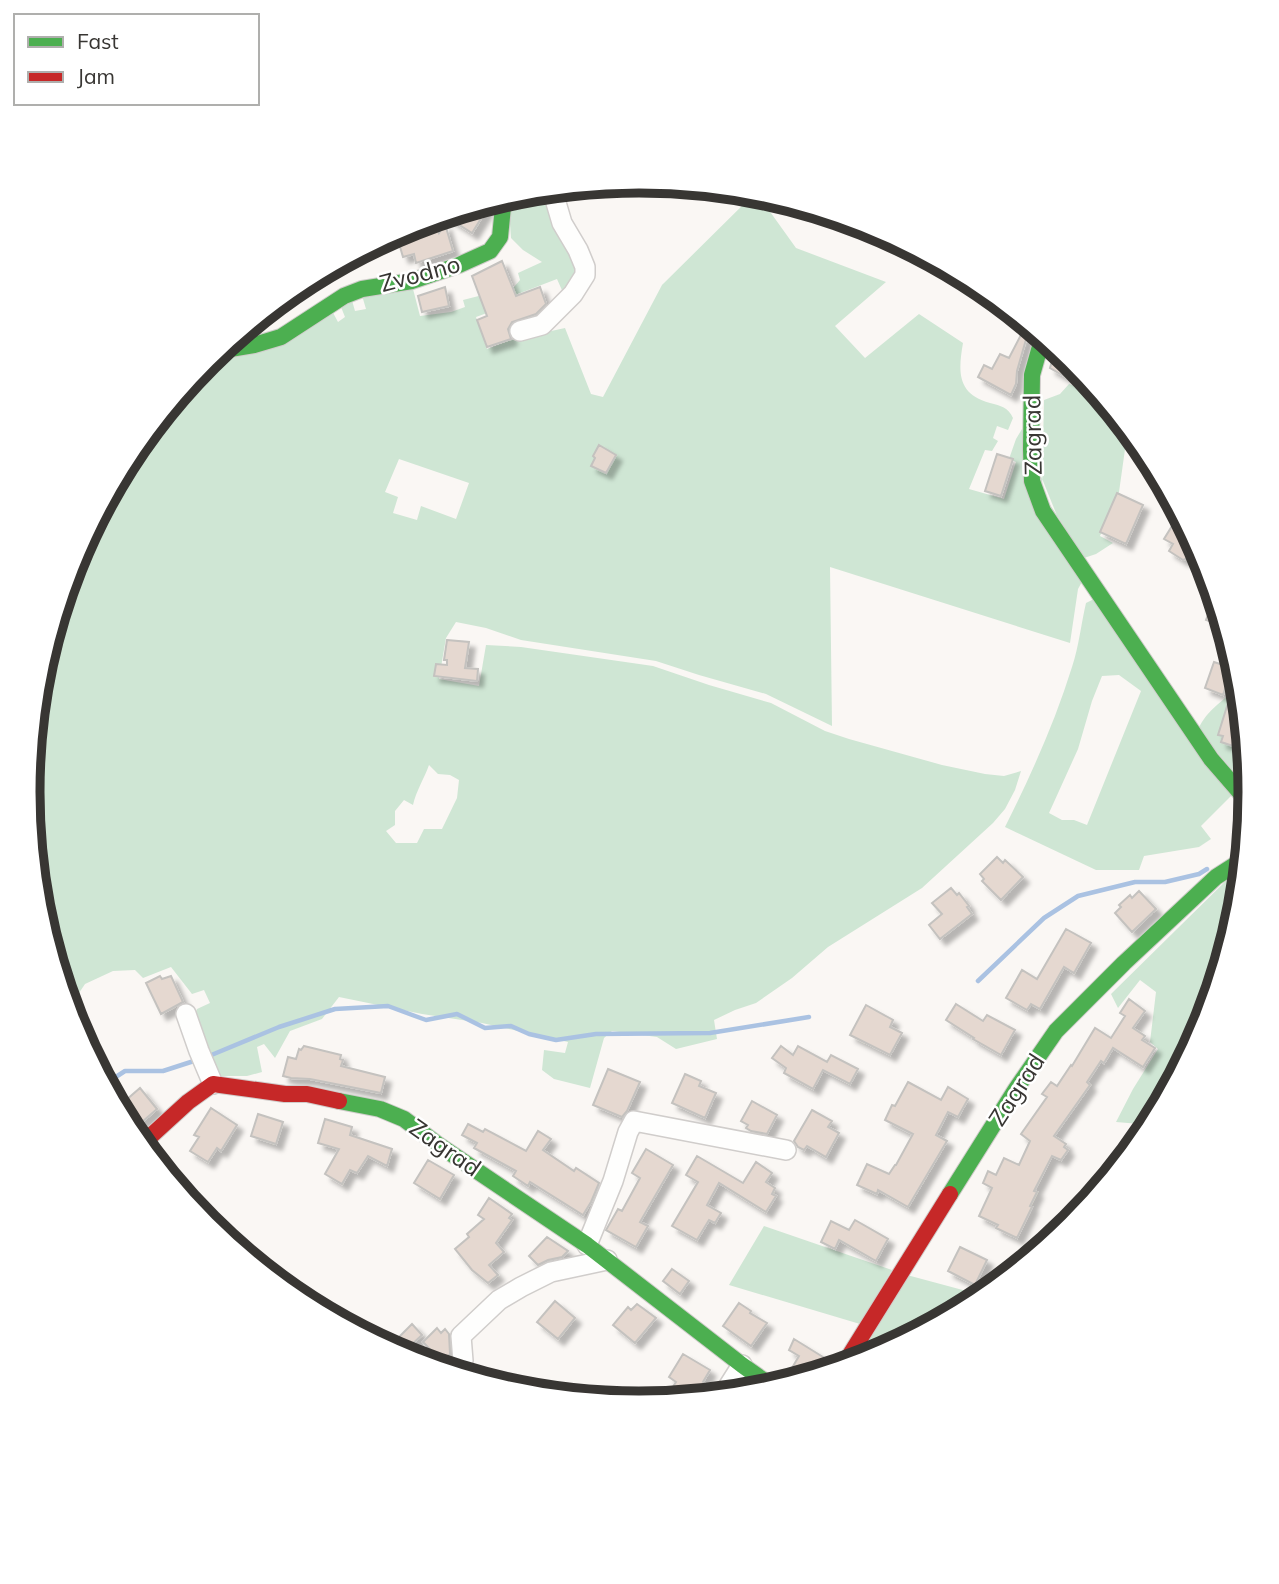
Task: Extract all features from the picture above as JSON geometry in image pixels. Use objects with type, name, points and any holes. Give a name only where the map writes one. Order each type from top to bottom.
[{"type":"street","points":[[520,331],[542,325],[573,294],[585,275],[585,267],[562,223],[555,199]]},
{"type":"street","name":"Zvodno","points":[[237,348],[281,337],[344,296],[362,289],[412,281],[490,251],[500,237],[503,209]]},
{"type":"street","name":"Zagrad","points":[[1040,346],[1032,375],[1031,449],[1032,481],[1043,511],[1211,759],[1239,791]]},
{"type":"street","name":"Zagrad","points":[[852,1352],[1016,1089],[1056,1031],[1216,877],[1234,865]]},
{"type":"street","points":[[150,1137],[188,1102],[213,1084],[186,1014]]},
{"type":"street","name":"Zagrad","points":[[213,1084],[285,1094],[307,1094],[380,1109],[404,1119],[587,1245],[761,1379]]},
{"type":"street","points":[[587,1245],[634,1121],[786,1150]]},
{"type":"street","points":[[463,1361],[461,1336],[499,1300],[551,1272],[607,1260]]},
{"type":"street","points":[[730,1384],[742,1365]]},
{"type":"green space","points":[[552,199],[580,272],[565,297],[557,279],[505,299],[506,306],[476,317],[487,349],[527,334],[565,328],[591,394],[603,397],[662,285],[746,202],[766,206],[796,248],[886,282],[835,326],[865,358],[919,314],[963,343],[960,363],[966,388],[979,399],[1006,409],[1013,418],[1008,430],[997,426],[993,438],[998,441],[992,451],[985,450],[969,489],[1004,499],[1016,462],[1009,459],[1022,429],[1083,580],[1078,589],[1070,643],[830,567],[832,726],[766,694],[656,661],[521,640],[486,628],[456,622],[446,638],[439,679],[479,686],[486,645],[521,647],[653,666],[771,703],[825,731],[849,739],[985,774],[1004,776],[1021,771],[1005,809],[922,888],[828,947],[792,978],[756,1003],[714,1020],[717,1039],[676,1049],[657,1037],[612,1031],[604,1038],[590,1088],[554,1079],[542,1070],[544,1050],[565,1053],[568,1042],[339,997],[322,1019],[290,1031],[275,1058],[264,1044],[257,1047],[262,1072],[247,1076],[218,1076],[194,1017],[197,1009],[210,1003],[204,990],[192,994],[171,967],[143,978],[135,970],[113,971],[85,984],[77,997],[72,985],[45,870],[40,792],[45,714],[72,599],[102,527],[141,459],[189,397],[241,344],[331,309],[338,322],[345,317],[339,302],[351,297],[355,311],[366,309],[361,292],[412,285],[420,316],[451,312],[465,307],[463,300],[514,287],[520,280],[518,273],[542,262],[523,250],[511,238],[509,207]],"holes":[[[399,459],[469,483],[456,519],[421,506],[417,520],[393,513],[398,497],[385,492]],[[429,765],[438,774],[450,775],[459,780],[457,798],[442,829],[424,829],[417,843],[396,843],[386,831],[395,825],[395,811],[404,800],[413,805]]]},
{"type":"green space","points":[[1077,383],[1090,397],[1126,442],[1119,492],[1100,536],[1113,543],[1084,558],[1042,492],[1044,400],[1060,394],[1069,384],[1075,386]]},
{"type":"green space","points":[[1094,599],[1232,795],[1201,826],[1211,839],[1199,847],[1144,856],[1139,870],[1096,870],[1005,827],[1058,708],[1074,659],[1086,603]],"holes":[[[1119,675],[1141,691],[1087,825],[1074,820],[1062,820],[1049,813],[1078,749],[1102,676]]]},
{"type":"green space","points":[[1230,693],[1234,714],[1238,777],[1198,730],[1206,716]]},
{"type":"green space","points":[[1233,873],[1207,985],[1177,1057],[1139,1124],[1116,1122],[1158,1049],[1150,1042],[1156,992],[1140,980],[1118,1008],[1111,994]]},
{"type":"green space","points":[[764,1226],[892,1270],[860,1324],[729,1285]]},
{"type":"green space","points":[[907,1275],[969,1292],[939,1311],[875,1343],[867,1338]]},
{"type":"building","points":[[485,213],[472,233],[455,222]]},
{"type":"building","points":[[445,226],[453,251],[416,263],[414,254],[403,257],[399,243],[437,228],[439,233]]},
{"type":"building","points":[[502,261],[516,296],[540,287],[546,304],[536,314],[512,322],[508,329],[511,339],[487,347],[477,320],[487,316],[472,276]]},
{"type":"building","points":[[445,287],[449,306],[422,312],[418,296]]},
{"type":"building","points":[[1023,331],[1027,335],[1011,395],[978,377],[984,365],[992,369],[1000,354],[1009,358]]},
{"type":"building","points":[[1053,358],[1074,380],[1073,381],[1050,368]]},
{"type":"building","points":[[599,445],[616,455],[606,473],[591,466]]},
{"type":"building","points":[[997,454],[1013,459],[1001,496],[985,491]]},
{"type":"building","points":[[1117,493],[1143,505],[1126,544],[1100,532]]},
{"type":"building","points":[[1174,522],[1190,557],[1183,560],[1169,551],[1173,544],[1164,539]]},
{"type":"building","points":[[1210,610],[1214,623],[1206,620]]},
{"type":"building","points":[[447,640],[469,642],[465,668],[478,669],[477,681],[434,676],[436,664],[447,665],[447,660],[444,660]]},
{"type":"building","points":[[1214,662],[1225,666],[1228,680],[1223,695],[1205,688]]},
{"type":"building","points":[[1228,703],[1232,704],[1237,747],[1221,742],[1223,736],[1218,735]]},
{"type":"building","points":[[997,857],[1003,863],[1005,860],[1023,877],[1001,900],[982,881],[984,879],[980,874]]},
{"type":"building","points":[[951,888],[957,895],[959,893],[972,914],[940,939],[929,925],[942,914],[932,903]]},
{"type":"building","points":[[1139,891],[1156,909],[1132,932],[1115,913],[1121,907],[1119,905]]},
{"type":"building","points":[[1066,929],[1091,943],[1074,973],[1064,967],[1040,1009],[1031,1004],[1027,1010],[1006,998],[1022,970],[1037,979]]},
{"type":"building","points":[[160,976],[162,979],[171,976],[183,1002],[161,1014],[146,983]]},
{"type":"building","points":[[1129,999],[1145,1011],[1133,1028],[1145,1036],[1142,1040],[1155,1048],[1143,1067],[1113,1048],[1104,1063],[1101,1061],[1087,1082],[1090,1085],[1054,1136],[1066,1144],[1064,1147],[1068,1150],[1061,1160],[1052,1156],[1034,1191],[1037,1192],[1030,1206],[1032,1207],[1017,1238],[996,1228],[998,1225],[979,1216],[992,1188],[983,1183],[988,1171],[996,1175],[1004,1158],[1019,1165],[1030,1141],[1021,1134],[1047,1097],[1042,1094],[1051,1082],[1057,1086],[1095,1028],[1111,1038],[1125,1016],[1120,1013]]},
{"type":"building","points":[[956,1004],[983,1021],[987,1015],[1015,1030],[1001,1055],[946,1020]]},
{"type":"building","points":[[866,1005],[893,1020],[890,1027],[902,1033],[890,1055],[850,1035]]},
{"type":"building","points":[[304,1046],[341,1055],[341,1066],[385,1077],[381,1093],[283,1076],[288,1057],[296,1059],[299,1049]]},
{"type":"building","points":[[781,1046],[793,1055],[798,1046],[827,1062],[831,1055],[858,1069],[850,1084],[823,1070],[813,1089],[784,1073],[786,1068],[772,1058]]},
{"type":"building","points":[[608,1069],[640,1082],[622,1117],[593,1105]]},
{"type":"building","points":[[685,1074],[701,1081],[699,1086],[716,1093],[705,1118],[672,1103]]},
{"type":"building","points":[[908,1082],[941,1100],[948,1087],[968,1099],[958,1117],[948,1112],[936,1135],[947,1141],[908,1207],[878,1190],[877,1194],[857,1185],[867,1164],[889,1174],[913,1134],[885,1120]]},
{"type":"building","points":[[140,1088],[157,1109],[142,1122],[126,1100]]},
{"type":"building","points":[[752,1101],[777,1115],[767,1134],[751,1131],[746,1128],[748,1125],[741,1121]]},
{"type":"building","points":[[211,1108],[237,1125],[221,1151],[217,1148],[208,1162],[190,1151],[199,1137],[194,1135]]},
{"type":"building","points":[[812,1110],[832,1121],[828,1127],[839,1133],[826,1157],[807,1146],[804,1150],[798,1147],[794,1141]]},
{"type":"building","points":[[258,1114],[283,1122],[276,1144],[251,1136]]},
{"type":"building","points":[[325,1119],[352,1127],[350,1135],[392,1149],[387,1166],[368,1156],[357,1173],[350,1170],[342,1184],[325,1174],[339,1149],[318,1143]]},
{"type":"building","points":[[468,1124],[483,1132],[485,1129],[526,1151],[538,1131],[551,1139],[543,1150],[574,1171],[576,1168],[599,1183],[583,1215],[530,1182],[528,1186],[513,1176],[516,1171],[474,1148],[477,1143],[462,1135]]},
{"type":"building","points":[[646,1149],[673,1165],[640,1222],[648,1226],[636,1247],[606,1230],[618,1209],[622,1211],[640,1178],[632,1173]]},
{"type":"building","points":[[697,1156],[743,1183],[756,1162],[772,1173],[766,1182],[775,1188],[772,1194],[776,1196],[766,1212],[719,1183],[707,1205],[721,1213],[715,1223],[709,1220],[697,1240],[672,1226],[698,1182],[686,1175]]},
{"type":"building","points":[[428,1160],[454,1175],[440,1199],[414,1183]]},
{"type":"building","points":[[489,1198],[512,1214],[509,1218],[512,1220],[496,1243],[504,1252],[489,1265],[498,1275],[488,1283],[472,1270],[455,1249],[484,1219],[478,1215]]},
{"type":"building","points":[[855,1220],[888,1239],[876,1261],[839,1240],[835,1249],[821,1242],[831,1221],[849,1230]]},
{"type":"building","points":[[547,1237],[568,1251],[562,1257],[538,1265],[529,1256]]},
{"type":"building","points":[[960,1247],[987,1260],[975,1285],[948,1271]]},
{"type":"building","points":[[672,1269],[689,1281],[680,1294],[663,1281]]},
{"type":"building","points":[[555,1301],[575,1318],[558,1339],[537,1322]]},
{"type":"building","points":[[739,1303],[767,1323],[751,1346],[723,1326]]},
{"type":"building","points":[[637,1304],[656,1318],[635,1343],[613,1325],[628,1307],[631,1310]]},
{"type":"building","points":[[412,1324],[422,1335],[410,1346],[399,1337]]},
{"type":"building","points":[[437,1328],[441,1333],[445,1329],[449,1334],[450,1354],[446,1358],[435,1355],[423,1342]]},
{"type":"building","points":[[794,1339],[823,1357],[823,1362],[789,1372],[799,1356],[789,1350]]},
{"type":"building","points":[[683,1354],[710,1370],[703,1382],[706,1384],[704,1387],[671,1390],[676,1382],[669,1377]]},
{"type":"waterway","points":[[978,981],[1044,918],[1078,896],[1135,882],[1165,882],[1199,874],[1207,869]]},
{"type":"waterway","points":[[209,1056],[279,1027],[335,1009],[388,1006],[426,1020],[457,1014],[485,1028],[511,1026],[529,1034],[556,1040],[596,1034],[710,1033],[809,1017]]},
{"type":"waterway","points":[[114,1078],[125,1071],[163,1071],[197,1060]]},
{"type":"traffic: fast","points":[[237,348],[281,337],[344,296],[362,289],[412,281],[490,251],[500,237],[503,209]]},
{"type":"traffic: fast","points":[[1040,346],[1032,375],[1031,449],[1032,481],[1043,511],[1211,759],[1239,791]]},
{"type":"traffic: fast","points":[[950,1194],[1056,1031],[1216,877],[1234,865]]},
{"type":"traffic: fast","points":[[339,1101],[380,1109],[404,1119],[587,1245],[761,1379]]},
{"type":"traffic: jam","points":[[150,1137],[188,1102],[213,1084],[285,1094],[307,1094],[339,1101]]},
{"type":"traffic: jam","points":[[852,1352],[950,1194]]}]
